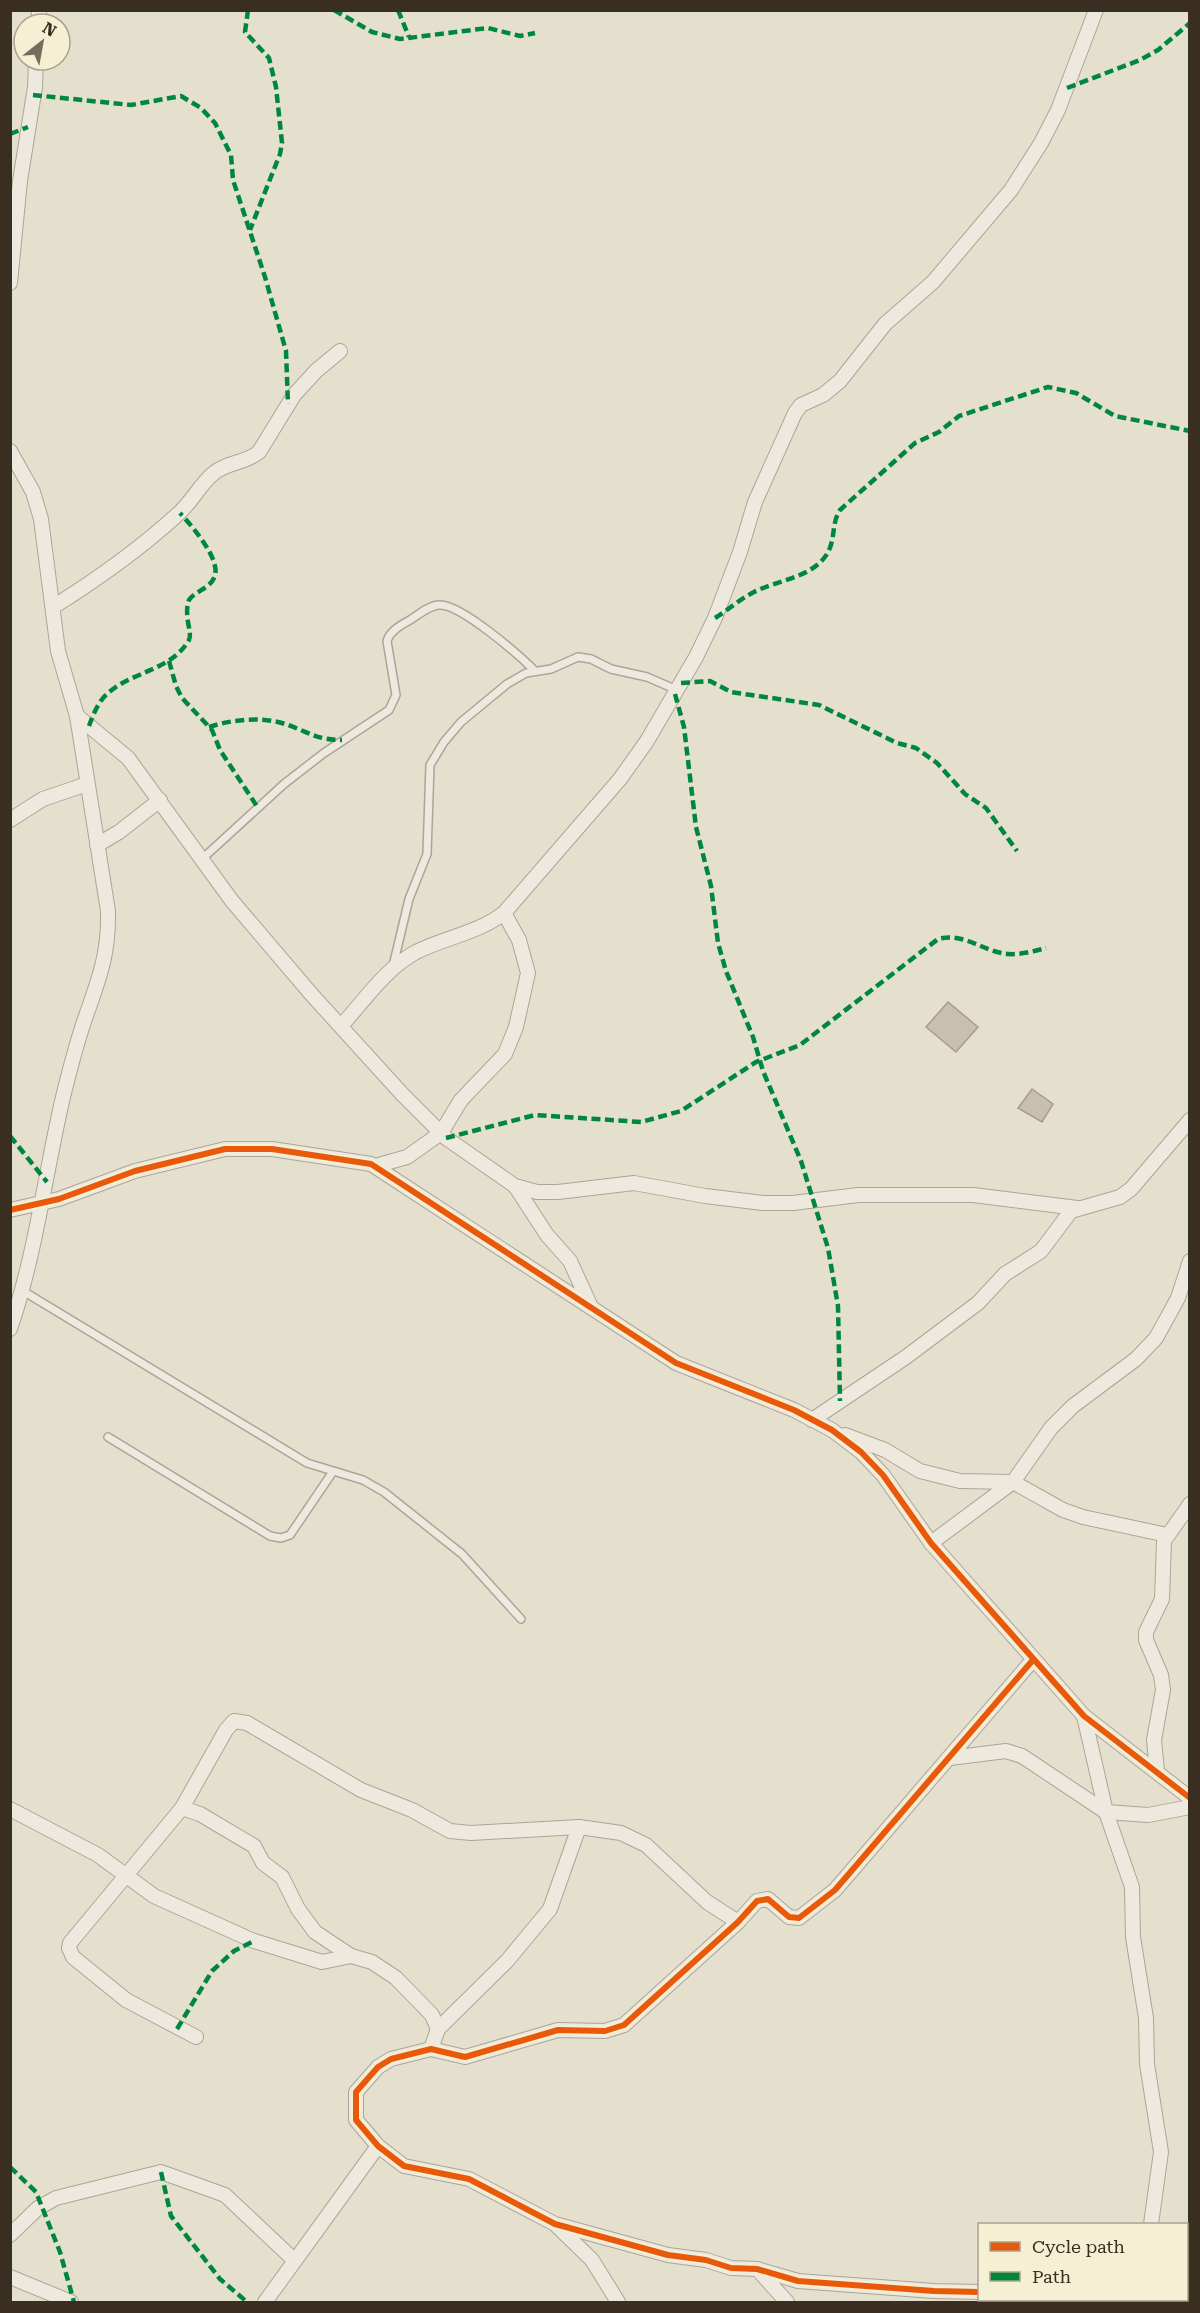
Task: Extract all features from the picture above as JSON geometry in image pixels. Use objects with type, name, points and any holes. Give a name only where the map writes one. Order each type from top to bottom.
[{"type":"street","points":[[341,1026],[392,969],[418,951],[489,924],[504,913],[620,779],[647,741],[715,618],[740,552],[755,502],[795,413],[801,405],[823,395],[840,381],[885,324],[933,282],[1011,190],[1041,143],[1058,110],[1096,10]]},
{"type":"street","points":[[10,283],[34,72]]},
{"type":"street","points":[[53,607],[87,586],[154,535],[180,513],[217,470],[251,458],[260,452],[294,395],[316,371],[340,351]]},
{"type":"street","points":[[10,451],[33,492],[41,519],[58,651],[77,716],[108,911],[108,948],[63,1098],[23,1292],[10,1329]]},
{"type":"street","points":[[77,716],[123,753],[160,800],[232,901],[341,1026],[441,1133],[515,1186],[537,1192],[558,1192],[634,1183],[705,1196],[763,1203],[793,1203],[867,1195],[972,1195],[1077,1208]]},
{"type":"street","points":[[10,820],[43,799],[87,784]]},
{"type":"street","points":[[97,845],[119,832],[160,800]]},
{"type":"street","points":[[375,1166],[407,1157],[441,1133],[461,1100],[505,1054],[516,1027],[528,973],[519,940],[504,913]]},
{"type":"street","points":[[812,1420],[906,1357],[978,1303],[1005,1274],[1041,1251],[1064,1217],[1077,1208],[1120,1197],[1131,1189],[1190,1120]]},
{"type":"street","points":[[10,1210],[43,1203],[135,1171],[225,1149],[272,1149],[364,1161],[375,1166],[461,1225],[508,1251],[676,1363],[832,1430],[885,1450],[920,1471],[960,1481],[1013,1482],[1063,1510],[1083,1517],[1167,1535]]},
{"type":"street","points":[[515,1186],[547,1234],[570,1261],[591,1307]]},
{"type":"street","points":[[931,1544],[1013,1482],[1051,1428],[1073,1406],[1136,1359],[1156,1338],[1178,1298],[1190,1261]]},
{"type":"street","points":[[832,1430],[861,1452],[883,1475],[931,1544],[1032,1661],[1084,1716],[1190,1798]]},
{"type":"street","points":[[1157,1771],[1154,1740],[1163,1690],[1161,1676],[1146,1640],[1146,1632],[1161,1603],[1163,1547],[1167,1535],[1190,1504]]},
{"type":"street","points":[[978,2292],[815,2283],[757,2269],[731,2268],[706,2260],[668,2254],[555,2224],[469,2180],[404,2166],[378,2146],[356,2120],[356,2092],[378,2067],[391,2059],[431,2049],[465,2057],[558,2030],[615,2029],[646,2007],[663,1987],[738,1922],[757,1901],[768,1899],[789,1917],[799,1918],[826,1897],[950,1758],[1032,1661]]},
{"type":"street","points":[[1084,1716],[1106,1812],[1132,1887],[1132,1937],[1146,2019],[1148,2064],[1161,2152],[1150,2223]]},
{"type":"street","points":[[196,2037],[126,2000],[74,1957],[69,1948],[70,1943],[125,1874],[182,1808],[226,1730],[234,1721],[247,1723],[361,1790],[412,1810],[450,1831],[471,1833],[579,1827],[621,1833],[646,1845],[707,1902],[738,1922]]},
{"type":"street","points":[[950,1758],[1006,1751],[1023,1756],[1106,1812],[1148,1815],[1190,1806]]},
{"type":"street","points":[[182,1808],[200,1814],[254,1846],[263,1863],[282,1877],[306,1921],[325,1940],[351,1956],[372,1962],[396,1978],[432,2015],[438,2029]]},
{"type":"street","points":[[10,1809],[98,1856],[154,1896],[254,1941],[322,1962],[351,1956]]},
{"type":"street","points":[[431,2049],[438,2029],[507,1961],[550,1908],[579,1827]]},
{"type":"street","points":[[265,2302],[378,2146]]},
{"type":"street","points":[[10,2235],[38,2208],[56,2198],[161,2172],[225,2195],[294,2260]]},
{"type":"street","points":[[555,2224],[592,2260],[618,2302]]},
{"type":"street","points":[[757,2269],[787,2302]]},
{"type":"street","points":[[10,2277],[71,2302]]},
{"type":"lane","points":[[202,860],[284,784],[324,753],[389,710],[396,695],[387,641],[393,632],[409,620],[436,605],[448,606],[503,640],[535,671]]},
{"type":"lane","points":[[392,969],[409,899],[427,854],[428,780],[433,759],[461,722],[507,684],[526,673],[552,669],[578,657],[586,657],[611,669],[647,677],[677,690]]},
{"type":"lane","points":[[23,1292],[284,1450],[332,1473],[363,1480],[402,1506],[462,1554],[520,1619]]},
{"type":"lane","points":[[108,1437],[270,1536],[281,1538],[290,1535],[332,1473]]},
{"type":"building","points":[[948,1002],[978,1027],[956,1052],[926,1027]]},
{"type":"building","points":[[1032,1089],[1053,1104],[1042,1122],[1018,1108]]},
{"type":"marked path","points":[[248,10],[245,32],[269,58],[276,87],[282,143],[280,154],[250,230]]},
{"type":"marked path","points":[[334,10],[372,32],[400,39],[488,28],[520,36],[535,33]]},
{"type":"marked path","points":[[398,10],[409,37]]},
{"type":"marked path","points":[[1067,88],[1140,60],[1158,50],[1190,23]]},
{"type":"marked path","points":[[33,95],[131,105],[181,96],[201,108],[215,123],[231,155],[233,180],[265,277],[286,351],[288,404]]},
{"type":"marked path","points":[[10,134],[28,127]]},
{"type":"marked path","points":[[715,618],[754,592],[794,578],[813,568],[830,548],[835,521],[840,510],[915,443],[939,432],[959,416],[1048,387],[1076,393],[1115,416],[1190,431]]},
{"type":"marked path","points":[[89,726],[98,705],[107,694],[128,680],[162,665],[181,650],[189,640],[187,612],[189,600],[212,582],[216,571],[210,553],[180,513]]},
{"type":"marked path","points":[[169,661],[182,698],[212,730],[220,750],[258,808]]},
{"type":"marked path","points":[[681,683],[710,681],[731,692],[819,705],[897,743],[916,748],[937,763],[965,794],[986,808],[1017,851]]},
{"type":"marked path","points":[[675,694],[684,727],[696,827],[711,886],[718,943],[726,971],[753,1037],[763,1071],[801,1161],[828,1248],[838,1306],[840,1401]]},
{"type":"marked path","points":[[209,727],[239,720],[269,720],[320,737],[342,740]]},
{"type":"marked path","points":[[446,1138],[535,1115],[641,1122],[681,1111],[756,1062],[800,1045],[938,939],[957,938],[1008,954],[1046,948]]},
{"type":"marked path","points":[[10,1136],[47,1182]]},
{"type":"marked path","points":[[177,2029],[212,1971],[234,1951],[254,1941]]},
{"type":"marked path","points":[[10,2167],[36,2192],[60,2252],[74,2302]]},
{"type":"marked path","points":[[161,2172],[171,2216],[220,2279],[247,2302]]},
{"type":"cycle path","points":[[10,1210],[59,1199],[135,1171],[225,1149],[272,1149],[371,1164],[676,1363],[794,1410],[832,1430],[861,1452],[883,1475],[931,1543],[1084,1716],[1190,1798]]},
{"type":"cycle path","points":[[978,2292],[798,2281],[757,2269],[731,2268],[706,2260],[668,2255],[555,2224],[469,2179],[404,2166],[378,2146],[356,2120],[356,2092],[378,2067],[391,2059],[431,2049],[465,2057],[558,2030],[605,2031],[624,2025],[738,1922],[757,1901],[768,1899],[789,1917],[799,1918],[835,1890],[1032,1661]]}]
